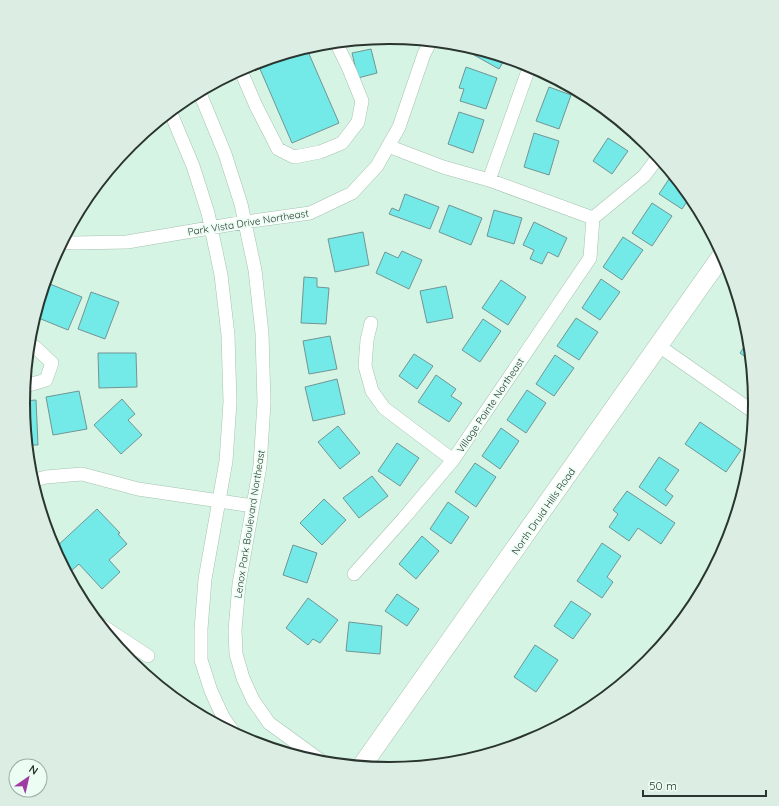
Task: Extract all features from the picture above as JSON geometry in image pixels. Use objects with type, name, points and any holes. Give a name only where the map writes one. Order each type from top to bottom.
[{"type":"main road","name":"North Druid Hills Road","points":[[365,762],[719,259]]},
{"type":"street","name":"Park Vista Drive Northeast","points":[[68,242],[127,242],[245,222],[310,213],[352,193],[377,166],[399,127],[424,54],[428,46]]},
{"type":"street","points":[[243,75],[256,106],[278,149],[294,157],[320,152],[342,143],[358,122],[362,101],[350,69],[339,48]]},
{"type":"street","points":[[489,180],[527,71]]},
{"type":"street","name":"Lenox Park Boulevard Northeast","points":[[202,97],[226,154],[245,222],[256,278],[262,333],[264,403],[260,466],[239,584],[235,630],[236,654],[243,678],[253,700],[269,723],[312,754]]},
{"type":"street","points":[[172,117],[193,166],[208,213],[221,275],[228,335],[230,402],[226,461],[205,579],[200,630],[201,660],[211,690],[223,717],[228,724]]},
{"type":"street","points":[[388,146],[443,167],[489,180],[593,218],[644,176],[655,161]]},
{"type":"street","name":"Village Pointe Northeast","points":[[354,574],[453,460],[590,258],[593,218]]},
{"type":"street","points":[[371,324],[367,340],[365,366],[372,391],[384,408],[453,460]]},
{"type":"street","points":[[31,384],[46,380],[52,363],[35,346]]},
{"type":"street","points":[[659,346],[749,409]]},
{"type":"street","points":[[38,479],[46,477],[82,474],[138,489],[253,506]]},
{"type":"street","points":[[113,633],[148,656]]},
{"type":"building","points":[[371,49],[377,73],[358,78],[352,53]]},
{"type":"building","points":[[308,53],[339,123],[292,143],[260,68]]},
{"type":"building","points":[[475,54],[503,62],[499,69],[474,55]]},
{"type":"building","points":[[466,67],[497,78],[486,109],[460,101],[464,89],[459,88]]},
{"type":"building","points":[[549,87],[571,95],[559,129],[536,121]]},
{"type":"building","points":[[459,112],[484,120],[473,153],[448,144]]},
{"type":"building","points":[[534,133],[559,141],[549,175],[524,167]]},
{"type":"building","points":[[608,138],[628,151],[612,174],[593,161]]},
{"type":"building","points":[[670,178],[687,202],[682,209],[659,194]]},
{"type":"building","points":[[405,194],[439,207],[430,229],[389,214],[392,208],[399,211]]},
{"type":"building","points":[[652,203],[672,216],[652,246],[632,233]]},
{"type":"building","points":[[449,205],[482,218],[471,245],[439,232]]},
{"type":"building","points":[[494,210],[522,218],[514,244],[487,236]]},
{"type":"building","points":[[534,222],[567,238],[558,257],[548,252],[542,264],[530,259],[534,250],[523,245]]},
{"type":"building","points":[[363,232],[369,265],[335,272],[328,239]]},
{"type":"building","points":[[623,237],[643,250],[622,280],[603,267]]},
{"type":"building","points":[[402,251],[422,260],[409,289],[376,273],[385,252],[398,258]]},
{"type":"building","points":[[304,277],[317,278],[317,287],[329,288],[326,324],[301,323]]},
{"type":"building","points":[[601,279],[620,292],[600,320],[582,308]]},
{"type":"building","points":[[501,280],[526,297],[508,325],[482,308]]},
{"type":"building","points":[[50,284],[82,297],[68,330],[40,319]]},
{"type":"building","points":[[446,286],[453,318],[427,323],[420,291]]},
{"type":"building","points":[[91,292],[119,302],[105,339],[78,329]]},
{"type":"building","points":[[576,318],[598,332],[579,360],[557,346]]},
{"type":"building","points":[[483,319],[501,331],[480,362],[462,350]]},
{"type":"building","points":[[330,336],[337,369],[309,374],[303,341]]},
{"type":"building","points":[[744,346],[746,358],[740,353]]},
{"type":"building","points":[[98,353],[136,353],[137,387],[99,388]]},
{"type":"building","points":[[414,354],[433,366],[417,389],[399,376]]},
{"type":"building","points":[[555,355],[574,368],[554,396],[536,384]]},
{"type":"building","points":[[436,375],[456,389],[451,396],[462,403],[449,422],[418,402]]},
{"type":"building","points":[[337,379],[345,414],[313,421],[305,387]]},
{"type":"building","points":[[527,390],[546,403],[526,433],[507,420]]},
{"type":"building","points":[[79,391],[87,429],[53,435],[46,397]]},
{"type":"building","points":[[122,399],[135,414],[128,420],[142,435],[121,454],[94,425]]},
{"type":"building","points":[[30,400],[36,400],[38,445],[33,445]]},
{"type":"building","points":[[700,422],[741,450],[726,472],[685,444]]},
{"type":"building","points":[[338,426],[360,453],[340,469],[318,442]]},
{"type":"building","points":[[501,428],[519,441],[500,469],[482,456]]},
{"type":"building","points":[[397,443],[419,458],[400,486],[378,471]]},
{"type":"building","points":[[659,457],[679,470],[665,490],[673,496],[666,506],[639,487]]},
{"type":"building","points":[[475,463],[496,477],[476,507],[455,492]]},
{"type":"building","points":[[372,476],[388,496],[359,518],[343,498]]},
{"type":"building","points":[[627,491],[675,523],[661,544],[638,528],[629,541],[609,527],[618,514],[613,510]]},
{"type":"building","points":[[324,499],[346,520],[322,545],[300,523]]},
{"type":"building","points":[[448,502],[469,517],[451,544],[430,529]]},
{"type":"building","points":[[97,509],[120,533],[118,534],[127,544],[109,560],[120,572],[102,589],[79,564],[71,571],[59,545]]},
{"type":"building","points":[[422,536],[439,551],[416,579],[399,564]]},
{"type":"building","points":[[602,543],[621,556],[607,577],[613,582],[602,598],[577,581]]},
{"type":"building","points":[[293,545],[317,553],[307,583],[283,575]]},
{"type":"building","points":[[397,594],[419,609],[407,626],[385,611]]},
{"type":"building","points":[[308,598],[338,620],[320,643],[313,639],[308,645],[286,628]]},
{"type":"building","points":[[571,601],[591,614],[573,639],[554,626]]},
{"type":"building","points":[[349,622],[382,626],[380,654],[346,651]]},
{"type":"building","points":[[535,645],[558,660],[536,692],[514,677]]}]
